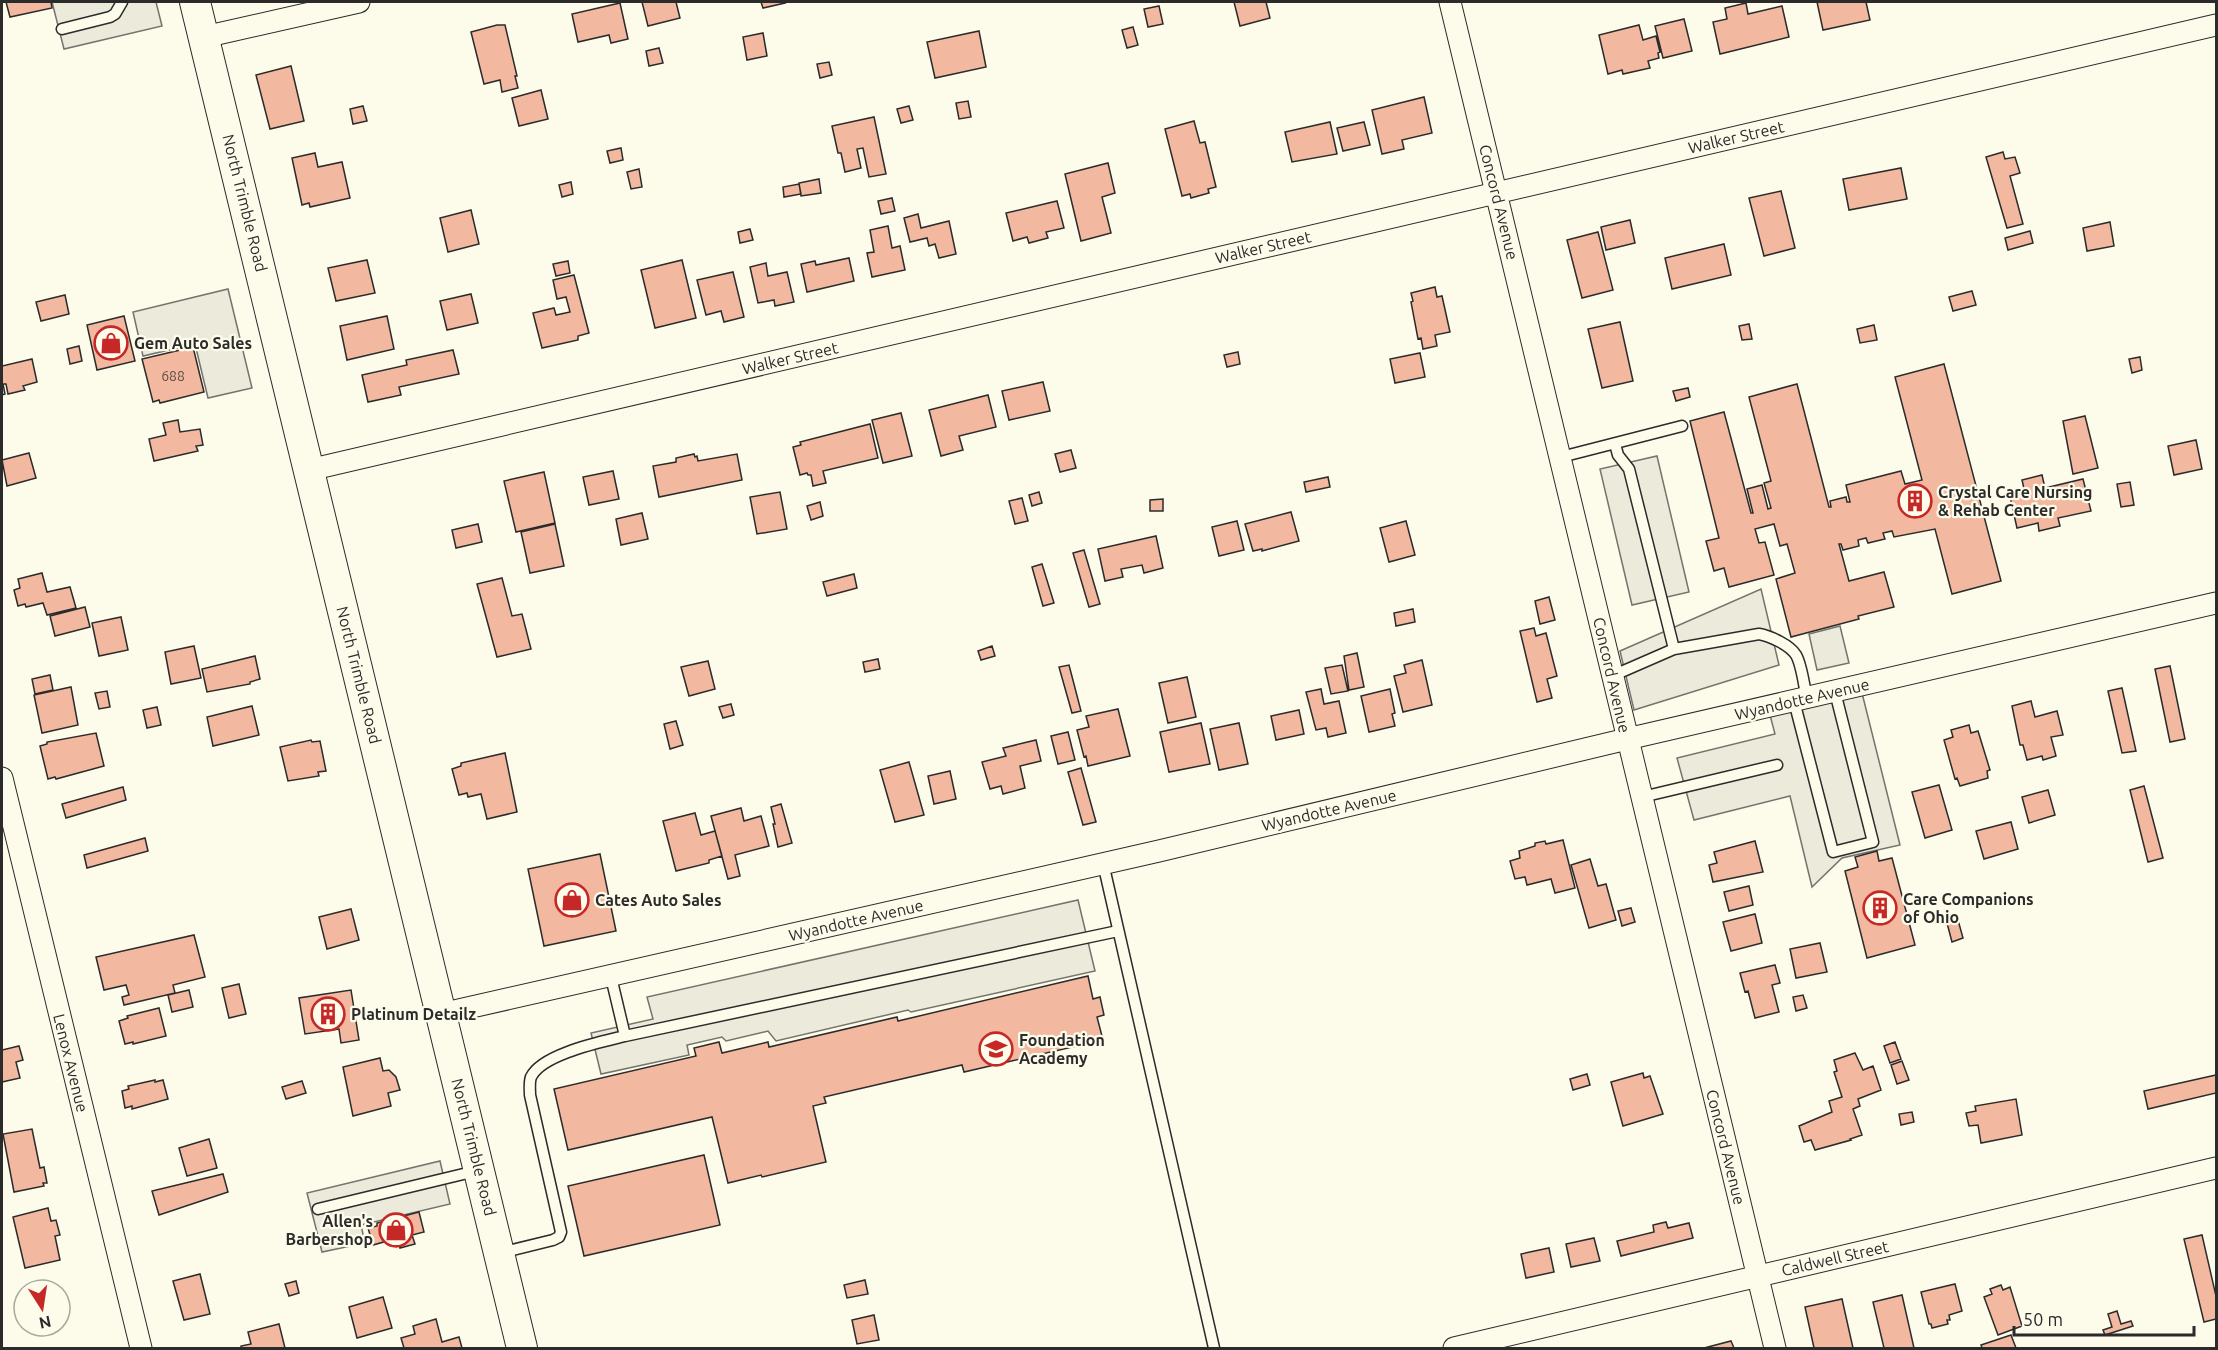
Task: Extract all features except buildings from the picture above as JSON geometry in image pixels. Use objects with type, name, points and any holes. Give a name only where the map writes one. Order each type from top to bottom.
[{"type":"main road","name":"North Trimble Road","points":[[195,2],[522,1348]]},
{"type":"street","points":[[204,37],[359,2]]},
{"type":"street","name":"Concord Avenue","points":[[1450,2],[1775,1348]]},
{"type":"street","name":"Walker Street","points":[[309,470],[2217,25]]},
{"type":"street","name":"Wyandotte Avenue","points":[[441,1014],[611,977],[2217,603]]},
{"type":"street","name":"Lenox Avenue","points":[[2,778],[141,1348]]},
{"type":"street","name":"Caldwell Street","points":[[1454,1348],[2217,1168]]},
{"type":"lane","points":[[62,29],[110,17],[115,14],[122,2]]},
{"type":"lane","points":[[1561,457],[1682,426]]},
{"type":"lane","points":[[1615,444],[1618,455],[1629,469],[1674,650]]},
{"type":"lane","points":[[1612,676],[1674,650],[1759,634],[1790,649],[1796,656],[1800,699],[1833,852],[1873,842],[1835,692]]},
{"type":"lane","points":[[1642,797],[1777,765]]},
{"type":"lane","points":[[1103,863],[1214,1348]]},
{"type":"lane","points":[[499,1253],[553,1240],[559,1237],[561,1232],[530,1095],[530,1079],[538,1067],[578,1048],[625,1036],[1118,931]]},
{"type":"lane","points":[[611,977],[625,1036]]},
{"type":"lane","points":[[318,1209],[479,1170]]},
{"type":"shaded area","points":[[52,2],[156,2],[162,26],[64,49]]},
{"type":"shaded area","points":[[228,289],[252,388],[208,398],[195,344],[143,356],[133,312]]},
{"type":"shaded area","points":[[1657,456],[1689,592],[1632,605],[1600,469]]},
{"type":"shaded area","points":[[1761,589],[1779,665],[1634,710],[1620,651]]},
{"type":"shaded area","points":[[1840,626],[1849,663],[1817,670],[1809,634]]},
{"type":"shaded area","points":[[1862,693],[1900,845],[1842,858],[1812,887],[1790,796],[1694,820],[1677,758],[1775,734],[1770,715]]},
{"type":"shaded area","points":[[1078,900],[1095,971],[911,1012],[908,1010],[776,1041],[768,1031],[726,1041],[722,1037],[687,1045],[689,1055],[601,1074],[591,1033],[653,1019],[647,997]]},
{"type":"shaded area","points":[[440,1161],[450,1204],[361,1225],[365,1243],[322,1252],[307,1193]]},
{"type":"place","name":"Gem Auto Sales","points":[[111,343]]},
{"type":"place","name":"Crystal Care Nursing & Rehab Center","points":[[1915,501]]},
{"type":"place","name":"Cates Auto Sales","points":[[572,900]]},
{"type":"place","name":"Care Companions of Ohio","points":[[1880,908]]},
{"type":"place","name":"Platinum Detailz","points":[[328,1014]]},
{"type":"place","name":"Foundation Academy","points":[[996,1049]]},
{"type":"place","name":"Allen's Barbershop","points":[[396,1230]]}]
